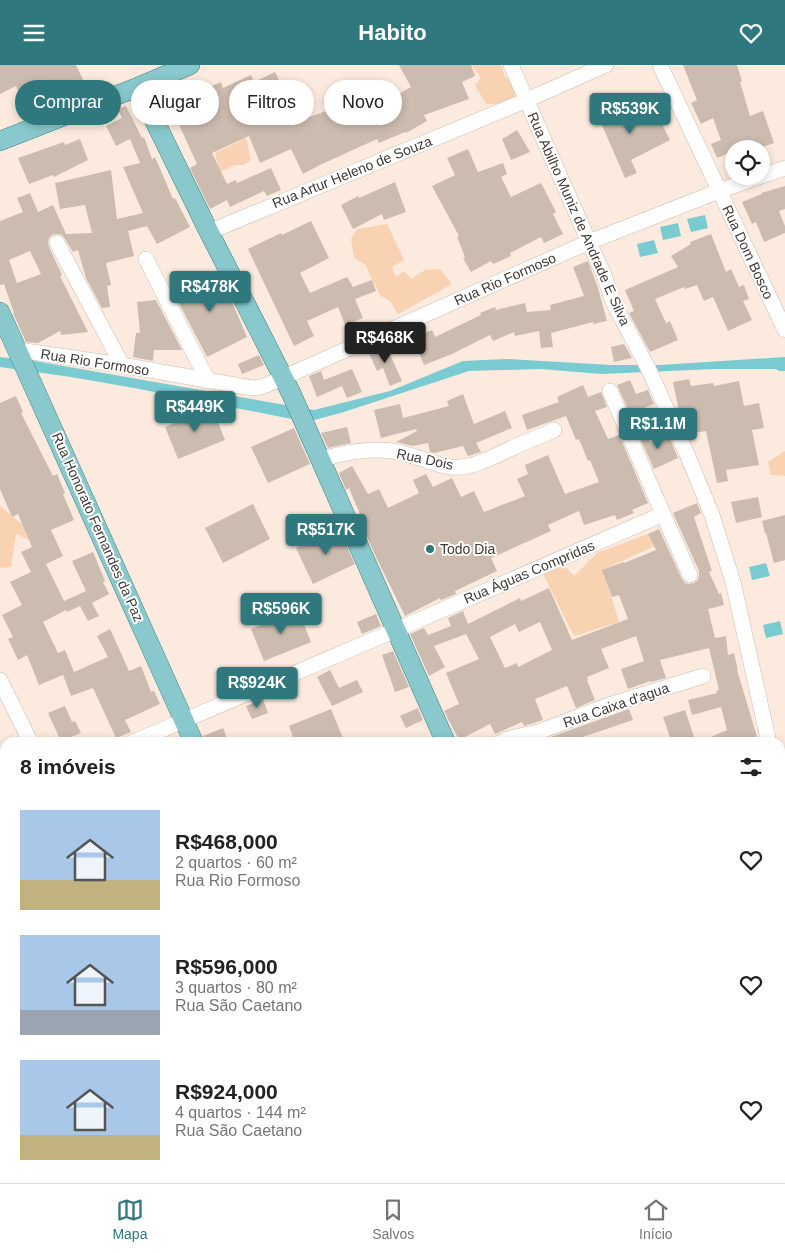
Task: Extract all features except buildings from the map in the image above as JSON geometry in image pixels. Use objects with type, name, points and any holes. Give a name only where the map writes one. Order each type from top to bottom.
[{"type":"main road","points":[[155,80],[190,65]]},
{"type":"main road","points":[[0,141],[131,90]]},
{"type":"main road","points":[[157,125],[287,385],[443,737]]},
{"type":"main road","name":"Rua Honorato Fernandes da Paz","points":[[0,312],[192,737]]},
{"type":"street","name":"Rua Abilho Muniz de Andrade E Silva","points":[[510,65],[604,275],[614,302],[650,372],[712,515],[733,582],[768,737]]},
{"type":"street","name":"Rua Artur Heleno de Souza","points":[[209,231],[527,100],[606,65]]},
{"type":"street","name":"Rua Dom Bosco","points":[[660,65],[785,330]]},
{"type":"street","name":"Rua Rio Formoso","points":[[770,173],[785,168]]},
{"type":"street","name":"Rua Rio Formoso","points":[[19,352],[122,365],[256,388],[271,383],[287,385],[589,242],[736,185]]},
{"type":"street","points":[[57,243],[122,365]]},
{"type":"street","points":[[146,259],[208,381]]},
{"type":"street","points":[[610,391],[690,575]]},
{"type":"street","name":"Rua Dois","points":[[320,460],[339,454],[366,450],[405,453],[450,467],[467,466],[486,460],[554,430]]},
{"type":"street","name":"Rua Águas Compridas","points":[[145,737],[663,514]]},
{"type":"street","name":"Rua Caixa d'agua","points":[[516,737],[538,732],[609,705],[703,676]]},
{"type":"street","points":[[0,680],[28,737]]},
{"type":"shaded area","points":[[472,65],[501,65],[505,77],[515,85],[516,96],[507,104],[486,104],[475,85],[481,78]]},
{"type":"shaded area","points":[[246,138],[251,160],[243,165],[235,165],[220,172],[215,153]]},
{"type":"shaded area","points":[[387,224],[404,260],[392,267],[396,277],[404,271],[411,279],[425,270],[440,269],[452,284],[398,314],[390,301],[381,296],[366,265],[354,258],[351,239],[357,229]]},
{"type":"shaded area","points":[[785,451],[785,476],[771,475],[768,462]]},
{"type":"shaded area","points":[[0,506],[23,525],[29,540],[16,534],[11,567],[0,568]]},
{"type":"shaded area","points":[[648,534],[654,546],[603,570],[619,622],[574,636],[543,574],[561,562],[574,576],[597,553]]},
{"type":"water","points":[[705,215],[708,228],[691,232],[687,219]]},
{"type":"water","points":[[678,223],[681,236],[663,240],[660,227]]},
{"type":"water","points":[[654,240],[658,253],[640,257],[637,244]]},
{"type":"water","points":[[0,357],[35,361],[314,410],[390,391],[463,361],[506,359],[611,365],[660,365],[785,357],[785,371],[776,369],[715,369],[601,374],[541,369],[469,371],[344,412],[307,422],[134,388],[0,367]]},
{"type":"water","points":[[766,563],[770,576],[752,580],[749,567]]},
{"type":"water","points":[[780,621],[783,634],[766,638],[763,625]]},
{"type":"place","name":"Todo Dia","points":[[430,549]]}]
